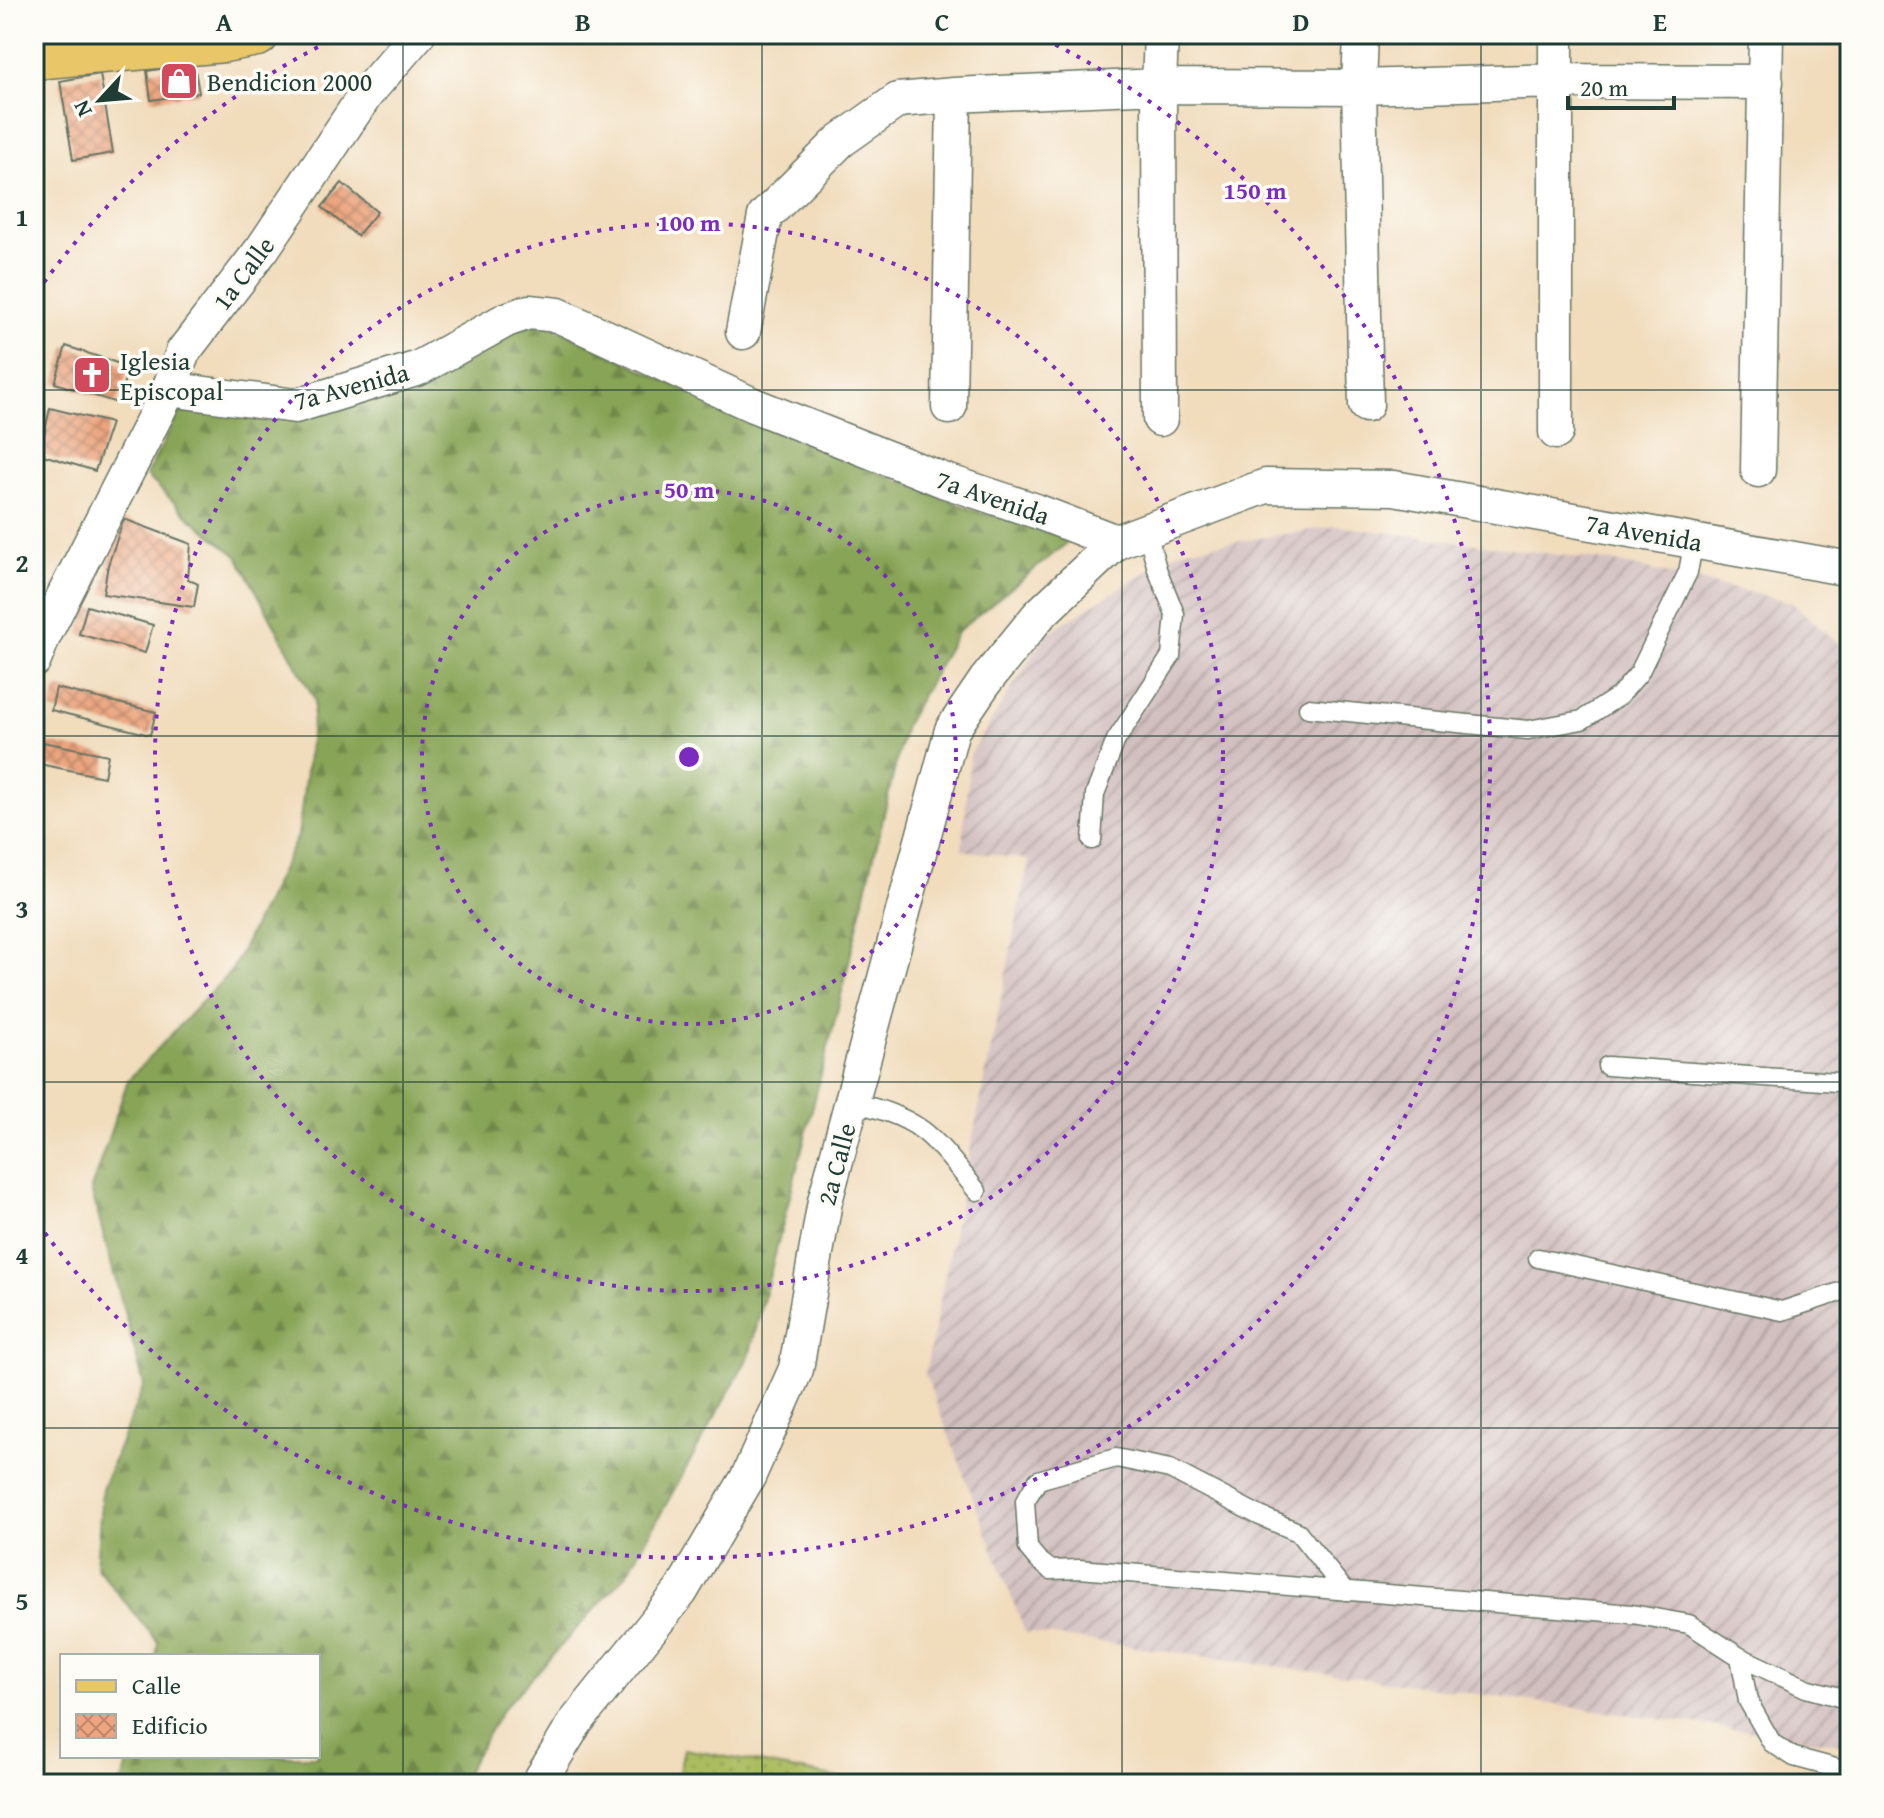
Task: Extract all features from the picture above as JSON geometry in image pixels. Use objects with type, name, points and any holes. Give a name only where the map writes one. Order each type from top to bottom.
[{"type":"main road","points":[[36,49],[224,40],[257,34]]},
{"type":"street","name":"1a Calle","points":[[37,644],[169,389],[183,352],[263,248],[366,94],[418,34]]},
{"type":"street","points":[[1160,419],[1161,34]]},
{"type":"street","points":[[1361,34],[1359,87],[1366,405]]},
{"type":"street","points":[[1556,34],[1556,432]]},
{"type":"street","points":[[1758,470],[1766,34]]},
{"type":"street","points":[[743,332],[765,216],[840,141],[898,100],[1159,86],[1766,82]]},
{"type":"street","points":[[949,407],[954,95]]},
{"type":"street","name":"7a Avenida","points":[[169,389],[295,406],[419,368],[506,320],[529,312],[558,315],[753,405],[943,480],[1036,511],[1132,536],[1266,486],[1394,488],[1850,569]]},
{"type":"street","name":"2a Calle","points":[[538,1784],[575,1723],[681,1591],[748,1477],[796,1369],[825,1201],[952,730],[986,680],[1039,615],[1132,536]]},
{"type":"lane","points":[[1092,840],[1095,794],[1116,740],[1171,656],[1175,614],[1157,569],[1132,536]]},
{"type":"lane","points":[[1308,708],[1528,730],[1582,720],[1619,696],[1639,673],[1688,572],[1694,541]]},
{"type":"lane","points":[[1607,1066],[1850,1083]]},
{"type":"lane","points":[[852,1102],[891,1113],[923,1130],[977,1191]]},
{"type":"lane","points":[[1538,1258],[1782,1311],[1850,1286]]},
{"type":"lane","points":[[1345,1591],[1298,1532],[1260,1516],[1170,1469],[1116,1458],[1038,1480],[1025,1501],[1028,1548],[1051,1570],[1079,1569],[1345,1591],[1632,1614],[1689,1624],[1740,1657],[1806,1688],[1850,1700]]},
{"type":"lane","points":[[1740,1657],[1748,1701],[1772,1743],[1794,1757],[1850,1772]]},
{"type":"shaded area","points":[[1338,526],[1620,563],[1791,602],[1850,653],[1850,1745],[1025,1632],[925,1374],[1029,860],[962,850],[970,755],[1046,634],[1181,550]]},
{"type":"green space","points":[[542,321],[732,413],[980,513],[1078,534],[958,631],[905,725],[838,1008],[749,1356],[627,1574],[502,1710],[459,1784],[121,1784],[130,1758],[320,1758],[320,1654],[156,1654],[158,1642],[96,1567],[102,1489],[144,1385],[91,1189],[128,1080],[232,970],[298,836],[315,700],[238,557],[189,517],[146,475],[188,397],[292,409]]},
{"type":"green space","points":[[684,1749],[872,1784],[676,1784]]},
{"type":"building","points":[[194,64],[199,93],[151,100],[147,71]]},
{"type":"building","points":[[100,74],[113,153],[73,160],[60,81]]},
{"type":"building","points":[[342,183],[377,212],[357,236],[322,207]]},
{"type":"building","name":"Iglesia Episcopal","points":[[66,346],[129,367],[117,403],[55,383]]},
{"type":"building","points":[[50,408],[111,423],[95,471],[40,454]]},
{"type":"building","points":[[124,519],[191,544],[188,579],[198,584],[194,607],[103,594],[108,565]]},
{"type":"building","points":[[87,606],[153,625],[145,653],[79,634]]},
{"type":"building","points":[[56,688],[156,712],[150,735],[51,710]]},
{"type":"building","points":[[43,742],[108,755],[104,777],[34,763]]},
{"type":"place","name":"Bendicion 2000","points":[[179,81]]},
{"type":"place","name":"Iglesia Episcopal","points":[[92,375]]}]
